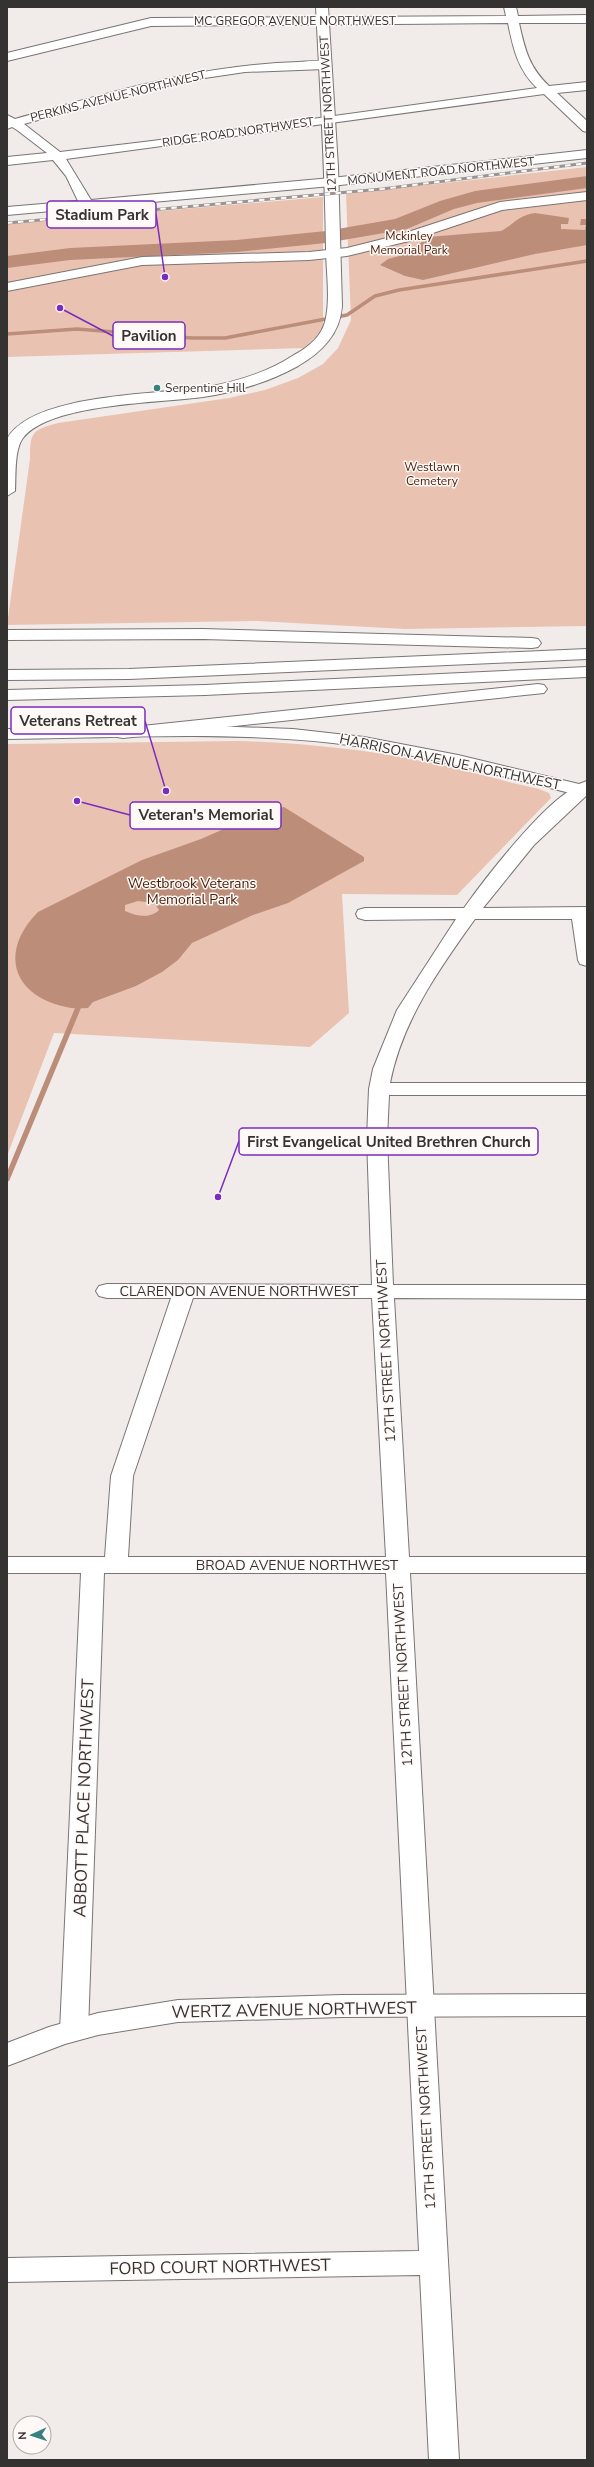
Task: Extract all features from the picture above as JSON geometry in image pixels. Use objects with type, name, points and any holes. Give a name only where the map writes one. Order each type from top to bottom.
[{"type":"main road","name":"12TH STREET NORTHWEST","points":[[7,491],[13,442],[25,426],[48,414],[71,408],[205,392],[253,380],[285,366],[308,353],[321,341],[331,327],[334,306],[333,221],[322,7]]},
{"type":"main road","points":[[7,635],[203,634],[587,643]]},
{"type":"main road","points":[[7,675],[137,673],[587,654]]},
{"type":"main road","points":[[7,695],[47,695],[587,672]]},
{"type":"main road","points":[[123,733],[587,684]]},
{"type":"main road","name":"HARRISON AVENUE NORTHWEST","points":[[7,734],[241,732],[335,738],[415,752],[584,789]]},
{"type":"main road","name":"WERTZ AVENUE NORTHWEST","points":[[7,2055],[74,2031],[145,2015],[208,2009],[587,2005]]},
{"type":"street","points":[[510,7],[520,53],[526,68],[545,90],[587,128]]},
{"type":"street","name":"MC GREGOR AVENUE NORTHWEST","points":[[7,57],[151,22],[587,20]]},
{"type":"street","name":"PERKINS AVENUE NORTHWEST","points":[[9,122],[199,74],[256,67],[325,65]]},
{"type":"street","name":"RIDGE ROAD NORTHWEST","points":[[7,161],[59,156],[545,90],[587,86]]},
{"type":"street","points":[[9,122],[59,156],[77,182],[87,205]]},
{"type":"street","name":"MONUMENT ROAD NORTHWEST","points":[[7,211],[331,182],[587,154]]},
{"type":"street","points":[[7,287],[142,261],[333,251],[386,244],[500,206],[587,196]]},
{"type":"street","name":"12TH STREET NORTHWEST","points":[[444,2460],[382,1292],[377,1136],[380,1089],[392,1044],[410,1003],[469,913],[510,858],[543,823],[584,789]]},
{"type":"street","points":[[365,914],[584,913],[587,960]]},
{"type":"street","points":[[380,1089],[587,1089]]},
{"type":"street","name":"CLARENDON AVENUE NORTHWEST","points":[[107,1291],[587,1292]]},
{"type":"street","name":"ABBOTT PLACE NORTHWEST","points":[[74,2031],[105,1565],[122,1476],[184,1292]]},
{"type":"street","name":"BROAD AVENUE NORTHWEST","points":[[7,1565],[587,1565]]},
{"type":"street","name":"FORD COURT NORTHWEST","points":[[7,2270],[434,2263]]},
{"type":"green space","name":"Westlawn Cemetery","points":[[587,167],[587,626],[405,629],[257,621],[7,625],[31,443],[34,434],[38,430],[58,423],[229,398],[265,390],[298,378],[323,364],[338,348],[351,320],[346,194]]},
{"type":"green space","points":[[323,197],[323,330],[304,348],[7,357],[7,224]]},
{"type":"green space","name":"Westbrook Veterans Memorial Park","points":[[239,741],[333,747],[403,757],[539,789],[549,793],[551,798],[457,895],[342,894],[349,1013],[310,1047],[54,1033],[7,1156],[7,744]]},
{"type":"shaded area","points":[[535,213],[569,218],[568,224],[561,224],[561,229],[585,230],[586,225],[580,225],[581,219],[587,219],[587,245],[535,254],[423,280],[405,276],[380,265],[388,259],[407,254],[428,237],[501,231],[521,218]]},
{"type":"shaded area","points":[[284,807],[364,857],[364,861],[288,903],[253,915],[192,943],[178,960],[162,972],[136,986],[93,1002],[88,1008],[69,1008],[47,1001],[33,992],[23,982],[17,969],[15,956],[18,941],[26,926],[38,912],[142,860],[201,839],[267,810]],"holes":[[[138,901],[154,903],[159,910],[151,915],[143,916],[125,911],[125,905]]]},
{"type":"waterway","points":[[7,262],[70,254],[237,246],[326,237],[400,225],[447,205],[475,197],[518,190],[587,182]]},
{"type":"waterway","points":[[7,334],[77,329],[192,338],[225,338],[347,315],[375,296],[399,290],[587,261]]},
{"type":"waterway","points":[[7,1179],[78,1008]]},
{"type":"railway","points":[[7,223],[382,189],[587,163]]},
{"type":"place","name":"Stadium Park","points":[[165,277]]},
{"type":"place","name":"Pavilion","points":[[60,308]]},
{"type":"place","name":"Serpentine Hill","points":[[157,388]]},
{"type":"place","name":"Veterans Retreat","points":[[166,791]]},
{"type":"place","name":"Veteran's Memorial","points":[[77,801]]},
{"type":"place","name":"First Evangelical United Brethren Church","points":[[218,1197]]},
{"type":"park label","name":"Mckinley Memorial Park","points":[[409,243]]}]
